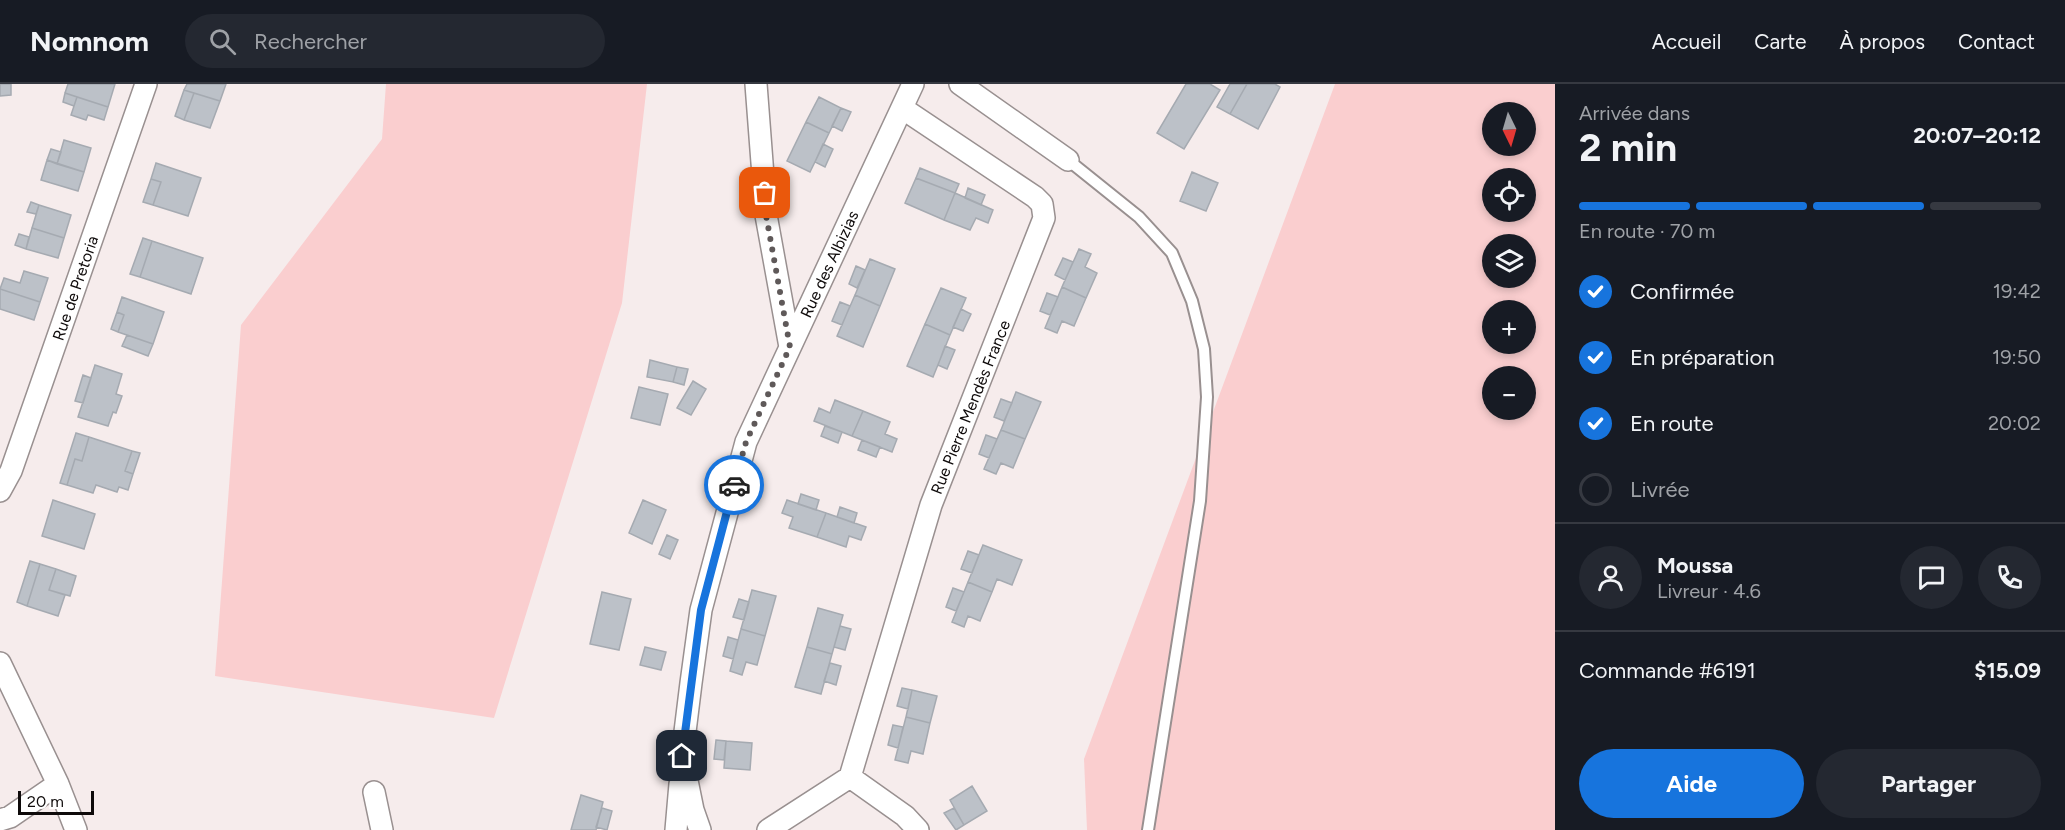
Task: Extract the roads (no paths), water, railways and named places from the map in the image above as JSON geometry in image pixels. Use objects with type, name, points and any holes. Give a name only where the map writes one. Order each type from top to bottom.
[{"type":"street","name":"Rue de Pretoria","points":[[0,491],[10,471],[146,84]]},
{"type":"street","points":[[756,84],[766,215],[790,347]]},
{"type":"street","name":"Rue des Albizias","points":[[700,830],[693,810],[682,756],[701,610],[746,442],[913,84]]},
{"type":"street","points":[[960,84],[1068,160]]},
{"type":"street","name":"Rue Pierre Mendès France","points":[[850,777],[931,505],[1044,218],[1042,204],[1035,197],[902,108]]},
{"type":"street","points":[[0,663],[76,830]]},
{"type":"street","points":[[676,830],[682,756]]},
{"type":"street","points":[[768,830],[850,777],[906,816],[918,830]]},
{"type":"street","points":[[0,820],[10,817],[57,784]]},
{"type":"street","points":[[374,792],[382,830]]},
{"type":"lane","points":[[1068,160],[1139,217],[1172,253],[1192,301],[1204,349],[1207,397],[1200,501],[1148,830]]}]
